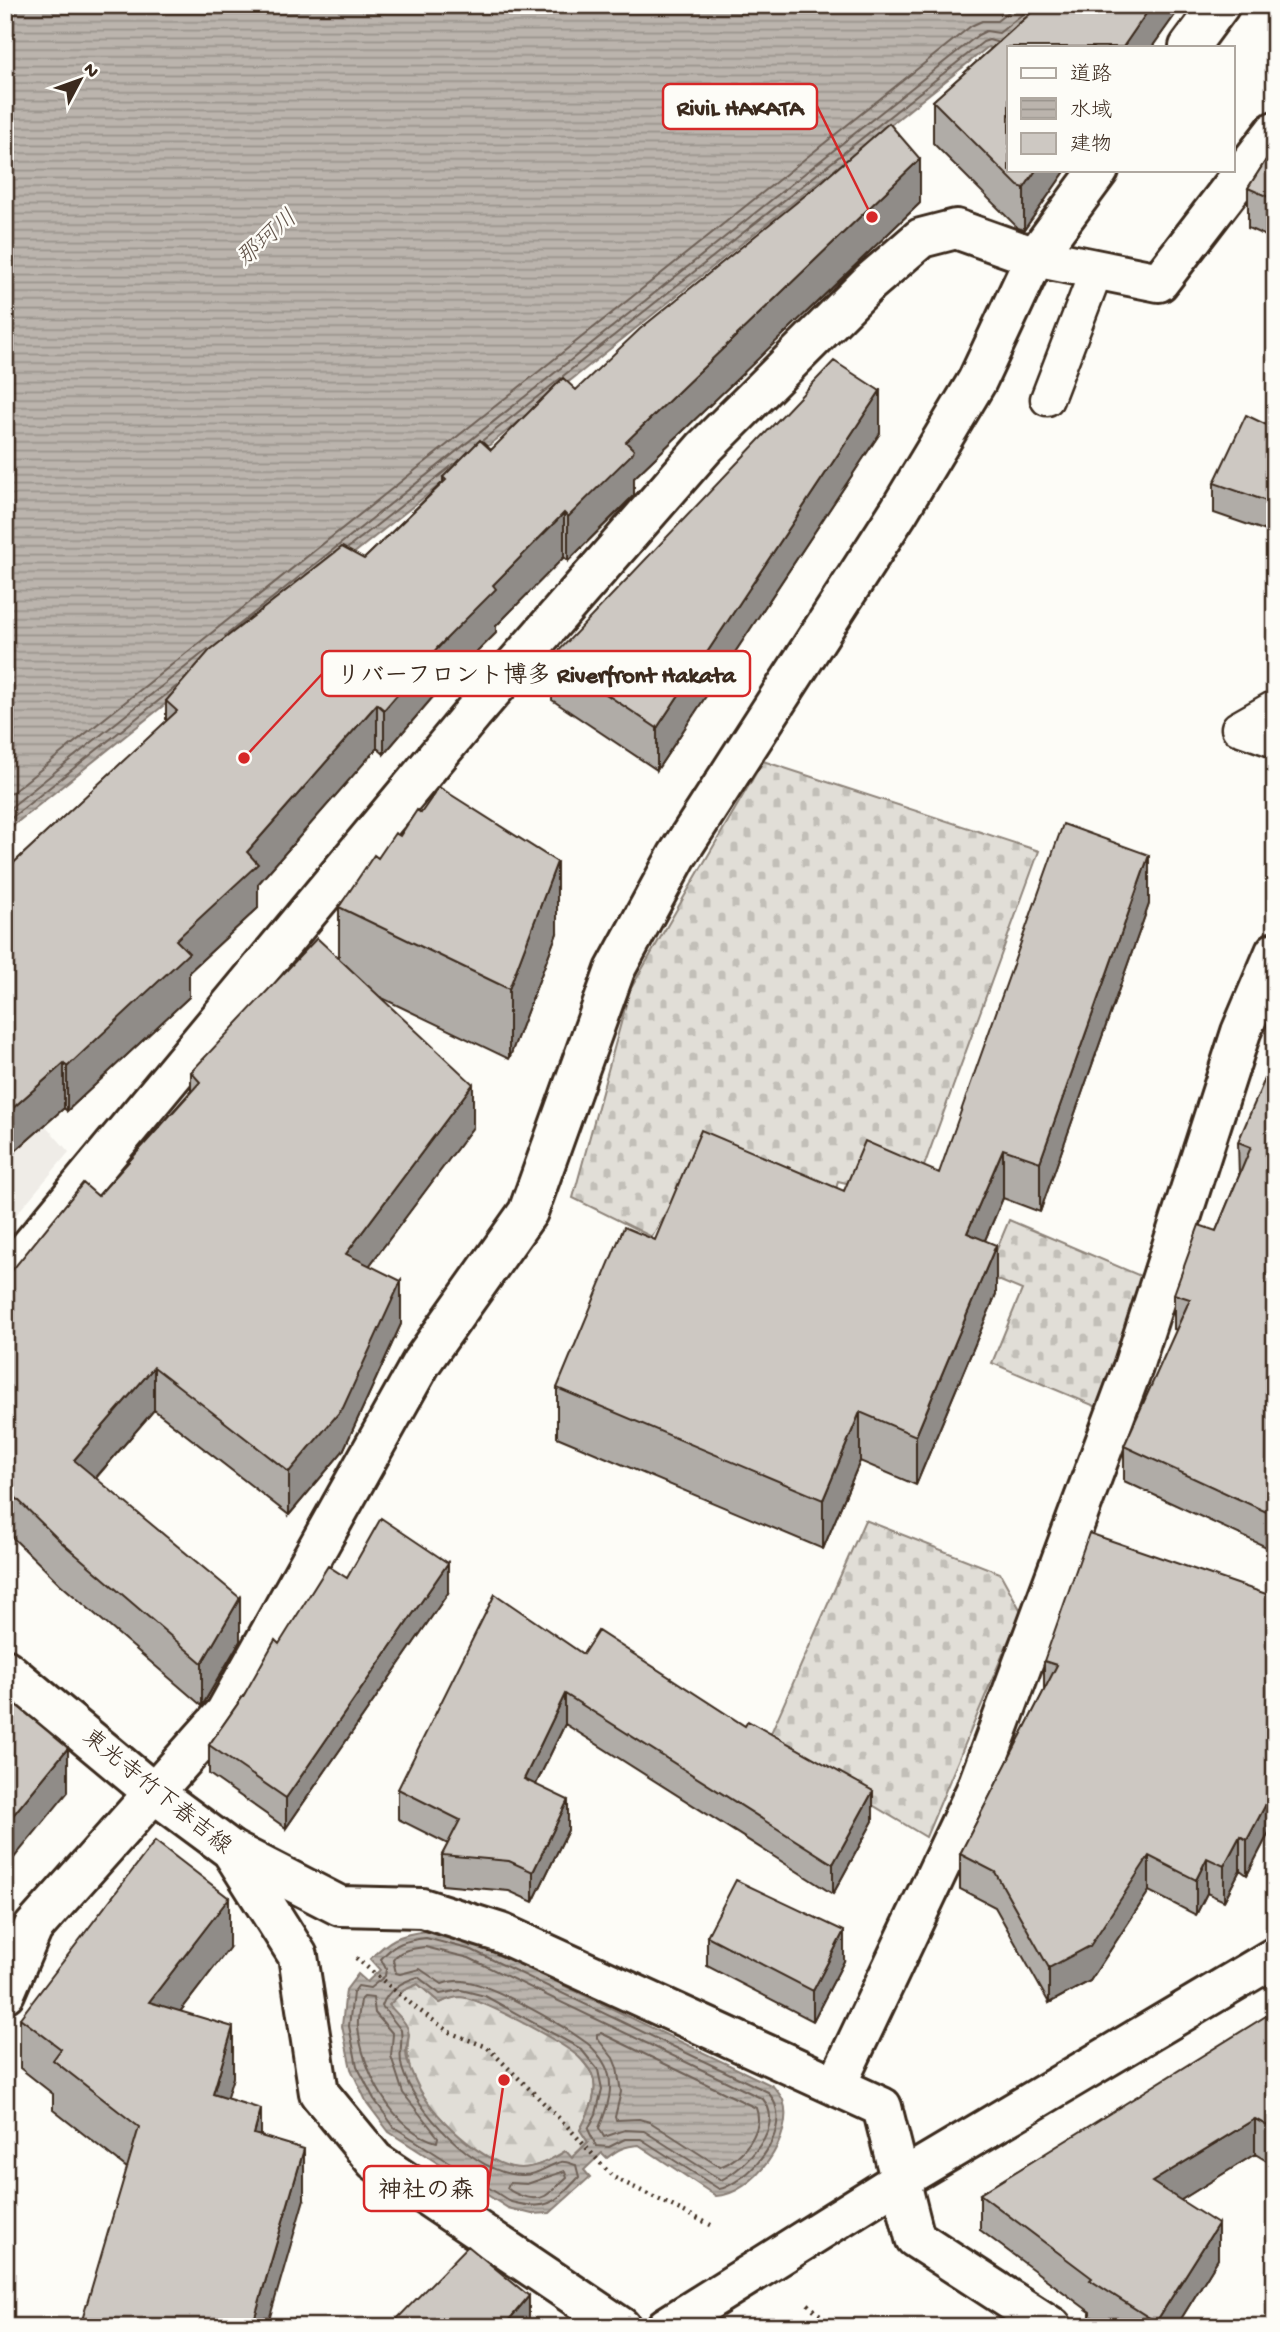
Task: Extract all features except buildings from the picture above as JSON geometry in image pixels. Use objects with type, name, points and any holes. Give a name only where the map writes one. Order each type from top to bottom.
[{"type":"street","points":[[1190,46],[1220,5]]},
{"type":"street","points":[[5,1277],[473,713],[704,448],[860,292],[921,238],[956,229],[1035,257],[1159,282],[1275,131]]},
{"type":"street","points":[[5,1993],[33,1928],[226,1713],[421,1363],[528,1212],[615,970],[677,856],[899,511],[970,393],[1035,257],[1098,172]]},
{"type":"street","points":[[836,2087],[975,1792],[1133,1367],[1241,1032],[1275,952]]},
{"type":"street","name":"東光寺竹下春吉線","points":[[5,1669],[154,1793],[231,1850],[298,1956],[319,2093],[375,2161],[621,2327]]},
{"type":"street","points":[[231,1850],[340,1906],[422,1908],[501,1933],[882,2107],[915,2238],[1052,2327]]},
{"type":"street","points":[[666,2327],[900,2180],[1275,1957]]},
{"type":"lane","points":[[1047,399],[1097,270]]},
{"type":"lane","points":[[1275,708],[1238,728],[1275,741]]},
{"type":"path","points":[[361,1963],[451,2034],[487,2047],[567,2126],[613,2178],[713,2226]]},
{"type":"path","points":[[807,2304],[833,2327]]},
{"type":"shaded area","points":[[5,1080],[69,1152],[5,1228]]},
{"type":"green space","points":[[763,761],[1039,851],[912,1199],[838,1181],[828,1223],[696,1158],[652,1237],[573,1198],[630,990]]},
{"type":"green space","points":[[1009,1220],[1150,1280],[1097,1407],[992,1363],[1022,1290],[986,1275]]},
{"type":"green space","points":[[865,1520],[1000,1573],[1021,1611],[926,1837],[767,1742]]},
{"type":"green space","points":[[418,1984],[440,2003],[460,1997],[501,2011],[575,2053],[591,2072],[594,2081],[592,2103],[580,2130],[588,2142],[571,2158],[565,2151],[538,2165],[520,2168],[491,2160],[461,2139],[435,2112],[414,2080],[408,2061],[409,2034],[389,2005],[404,1990]]},
{"type":"water","name":"那珂川","points":[[5,5],[1059,5],[1000,52],[988,47],[5,832]]},
{"type":"water","points":[[426,1931],[475,1943],[773,2086],[783,2100],[785,2114],[783,2130],[768,2161],[744,2186],[716,2196],[639,2145],[630,2146],[607,2158],[602,2153],[584,2170],[590,2177],[550,2213],[532,2214],[508,2208],[389,2132],[367,2103],[351,2069],[342,2026],[346,1990],[358,1974],[367,1982],[380,1970],[370,1959],[383,1947],[401,1936]],"holes":[[[418,1984],[440,2003],[460,1997],[484,2004],[552,2039],[585,2063],[592,2074],[595,2089],[580,2130],[588,2142],[572,2158],[566,2151],[533,2166],[507,2166],[460,2137],[433,2109],[408,2064],[408,2028],[389,2005],[404,1990]]]},
{"type":"place","name":"RiviL HAKATA","points":[[872,217]]},
{"type":"place","name":"リバーフロント博多 Riverfront Hakata","points":[[244,758]]},
{"type":"place","name":"神社の森","points":[[504,2080]]}]
